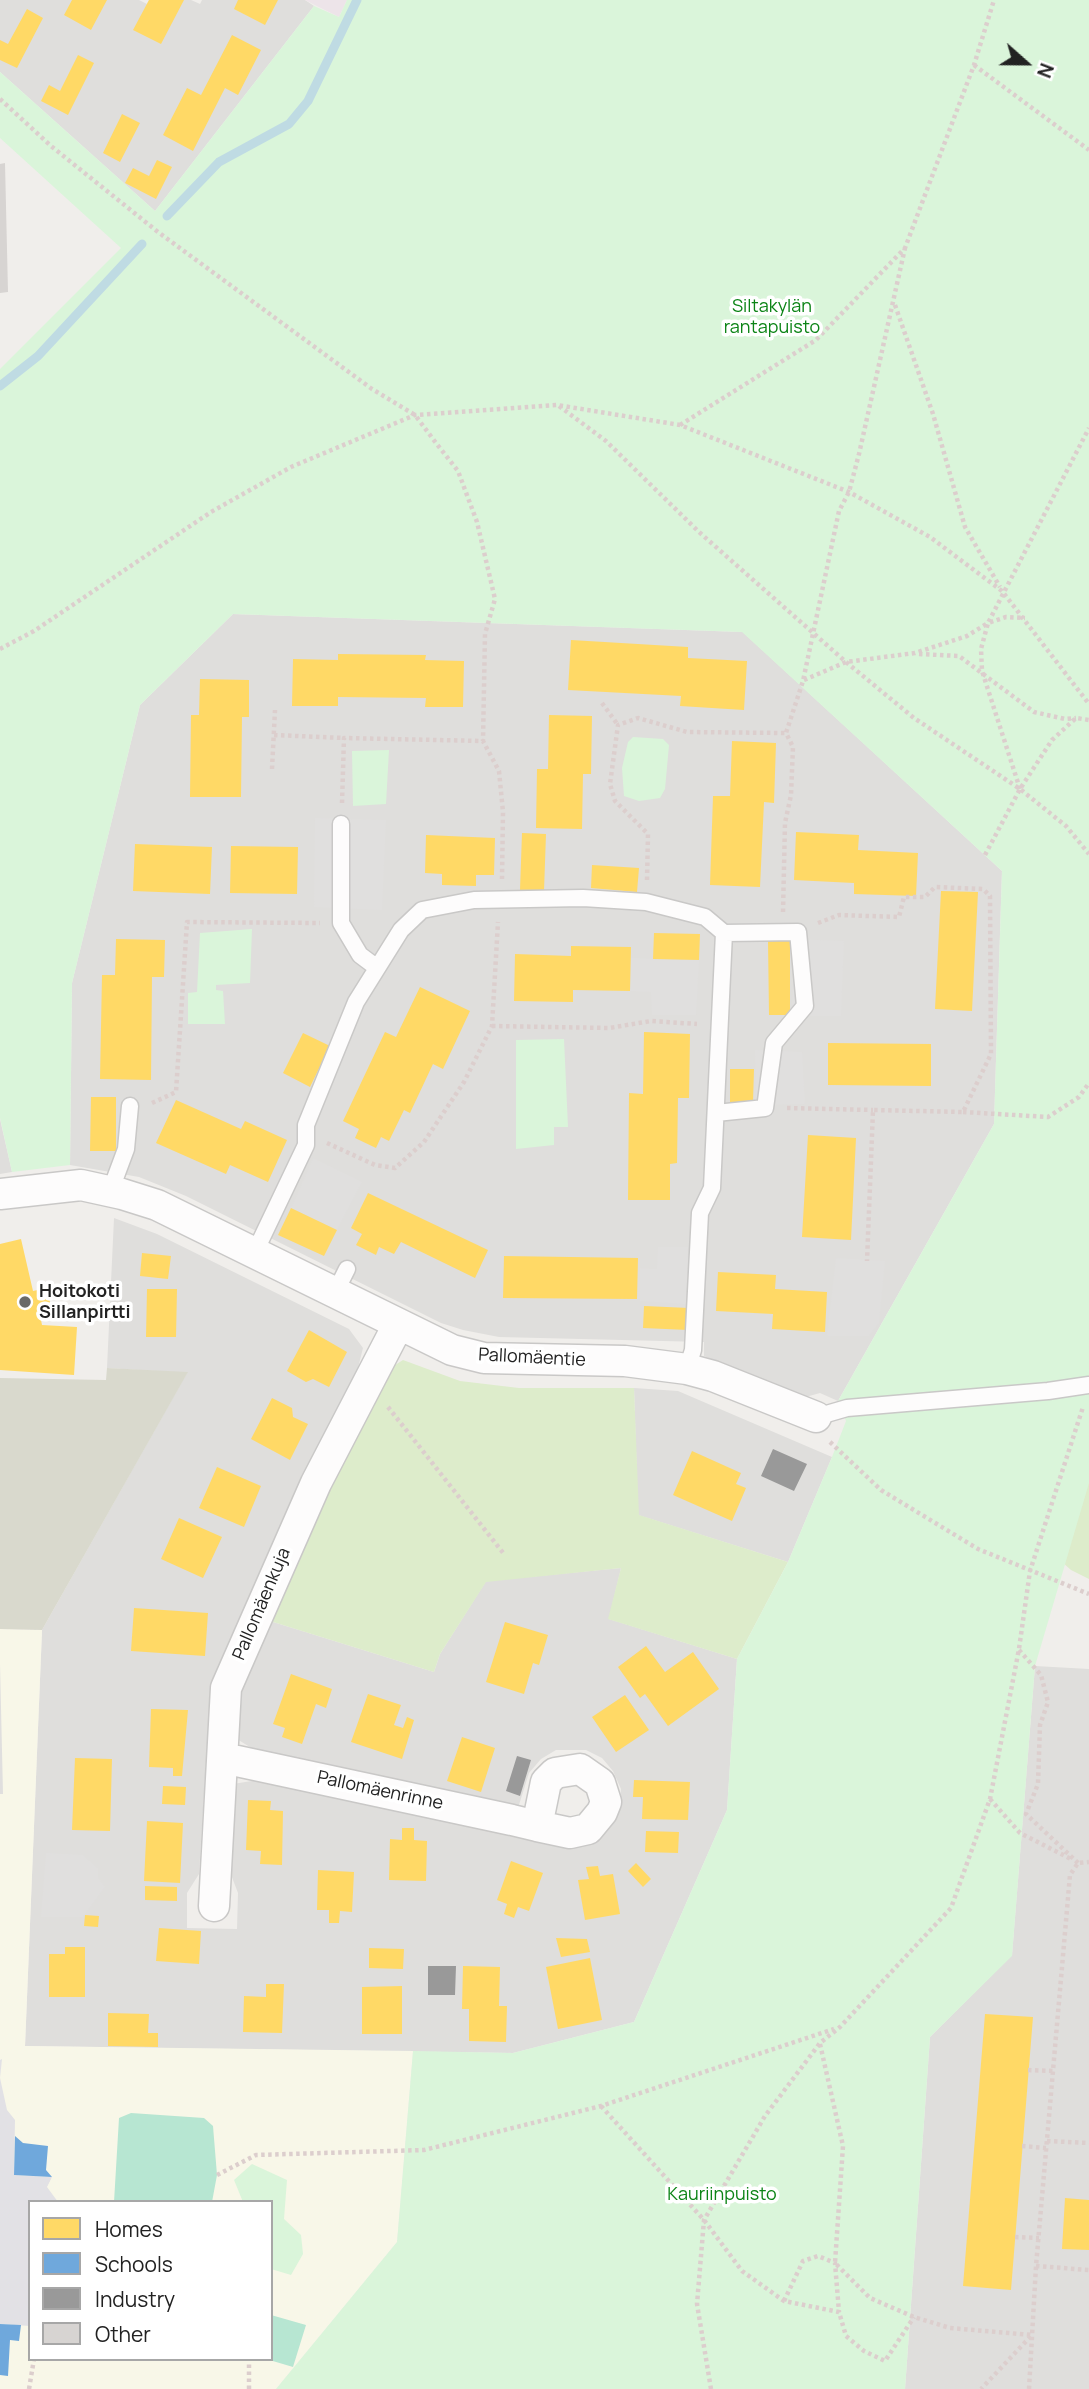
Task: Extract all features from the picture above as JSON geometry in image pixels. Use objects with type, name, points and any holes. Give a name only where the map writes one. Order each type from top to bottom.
[{"type":"street","name":"Pallomäentie","points":[[0,1194],[81,1185],[110,1192],[157,1205],[255,1252],[341,1281],[398,1325],[452,1350],[484,1358],[625,1361],[687,1369],[713,1376],[816,1418]]},
{"type":"street","name":"Pallomäenkuja","points":[[214,1906],[226,1688],[316,1483],[398,1325]]},
{"type":"street","name":"Pallomäenrinne","points":[[223,1758],[537,1826]]},
{"type":"lane","points":[[341,824],[341,923],[359,955],[376,967]]},
{"type":"lane","points":[[255,1252],[306,1145],[306,1125],[356,1002],[401,930],[422,910],[474,900],[583,898],[646,902],[705,917],[724,933],[790,932],[805,1006],[774,1043],[765,1108],[716,1113]]},
{"type":"lane","points":[[687,1369],[693,1350],[700,1213],[712,1188],[724,933]]},
{"type":"lane","points":[[110,1192],[126,1149],[130,1106]]},
{"type":"lane","points":[[816,1418],[847,1408],[1089,1385]]},
{"type":"path","points":[[963,1112],[991,1054],[990,896],[983,888],[935,887],[925,897],[904,897],[899,917],[839,915],[790,932],[785,823],[792,795],[793,747],[786,733],[803,681],[839,511],[849,492],[905,248],[974,65],[994,0]]},
{"type":"path","points":[[974,65],[1089,150]]},
{"type":"path","points":[[0,99],[51,146],[158,232],[372,389],[415,415],[457,471],[477,522],[494,590],[495,599],[485,635],[483,741]]},
{"type":"path","points":[[680,425],[754,382],[816,340],[905,248]]},
{"type":"path","points":[[894,303],[933,414],[965,527],[977,552],[1002,591],[1026,618],[1089,704]]},
{"type":"path","points":[[557,405],[606,441],[699,532],[846,662],[914,718],[1020,789],[1066,826],[1089,854]]},
{"type":"path","points":[[0,649],[34,631],[211,512],[291,467],[415,415],[557,405],[680,425],[849,492],[930,537],[1002,591]]},
{"type":"path","points":[[1020,789],[982,671],[981,649],[988,623],[1002,591],[1089,428]]},
{"type":"path","points":[[803,681],[846,662],[915,653],[967,636],[988,623],[1006,617],[1026,618]]},
{"type":"path","points":[[915,653],[959,656],[1034,712],[1065,719],[1089,720]]},
{"type":"path","points":[[602,703],[618,725],[610,784],[615,801],[648,834],[646,902]]},
{"type":"path","points":[[272,769],[275,710]]},
{"type":"path","points":[[618,725],[638,718],[687,732],[786,733]]},
{"type":"path","points":[[985,855],[1020,789],[1052,740],[1076,718]]},
{"type":"path","points":[[274,735],[344,738]]},
{"type":"path","points":[[130,1106],[156,1103],[176,1092],[187,922],[341,923]]},
{"type":"path","points":[[492,1026],[609,1028],[651,1021],[719,1026]]},
{"type":"path","points":[[765,1108],[963,1112],[1048,1117],[1079,1097],[1089,1083]]},
{"type":"path","points":[[867,1261],[873,1110]]},
{"type":"path","points":[[369,1383],[504,1554]]},
{"type":"path","points":[[711,2389],[697,2304],[704,2220],[765,2116],[820,2043],[840,2027],[951,1908],[990,1799],[1019,1649],[1030,1571],[1085,1402]]},
{"type":"path","points":[[816,1418],[830,1442],[881,1490],[978,1549],[1089,1594]]},
{"type":"path","points":[[1019,1649],[1041,1675],[1048,1702],[1040,1725],[1038,1784],[1026,1814],[1078,1863]]},
{"type":"path","points":[[990,1799],[1020,1833],[1078,1863],[1089,1862]]},
{"type":"path","points":[[1029,2389],[1038,2238],[1070,1875],[1078,1863]]},
{"type":"path","points":[[217,2175],[256,2155],[424,2150],[601,2106],[840,2027]]},
{"type":"path","points":[[820,2043],[843,2146],[835,2263],[839,2312],[846,2336],[864,2351],[885,2361],[914,2317]]},
{"type":"path","points":[[1028,2070],[1053,2071]]},
{"type":"path","points":[[601,2106],[704,2220],[742,2271],[784,2301],[839,2312]]},
{"type":"path","points":[[1047,2140],[1089,2143]]},
{"type":"path","points":[[1022,2146],[1046,2148]]},
{"type":"path","points":[[1015,2237],[1038,2238]]},
{"type":"path","points":[[784,2301],[803,2260],[818,2256],[835,2263],[870,2298],[914,2317],[950,2328],[1032,2335]]},
{"type":"path","points":[[1036,2266],[1089,2270]]},
{"type":"path","points":[[981,2389],[1032,2335]]},
{"type":"path","points":[[29,2389],[34,2361]]},
{"type":"path","points":[[248,2389],[250,2361]]},
{"type":"shaded area","points":[[0,0],[139,0],[147,4],[149,0],[191,0],[200,4],[202,0],[305,0],[314,6],[155,211],[0,72]]},
{"type":"shaded area","points":[[305,0],[347,0],[339,17]]},
{"type":"shaded area","points":[[233,614],[743,632],[1002,871],[994,1124],[838,1401],[820,1393],[802,1398],[704,1356],[704,1342],[499,1337],[463,1330],[441,1323],[186,1196],[139,1177],[70,1165],[72,983],[140,705]]},
{"type":"shaded area","points":[[315,818],[386,820],[382,910],[314,907]]},
{"type":"shaded area","points":[[794,939],[844,941],[841,1016],[792,1016]]},
{"type":"shaded area","points":[[631,958],[699,960],[696,1015],[652,1015],[651,992],[630,991]]},
{"type":"shaded area","points":[[755,1050],[802,1052],[805,1104],[756,1105]]},
{"type":"shaded area","points":[[0,1119],[12,1172],[0,1174]]},
{"type":"shaded area","points":[[313,1158],[362,1182],[337,1230],[291,1208]]},
{"type":"shaded area","points":[[114,1218],[157,1234],[349,1329],[363,1348],[357,1372],[308,1464],[210,1697],[199,1874],[187,1893],[187,1928],[237,1929],[238,1893],[230,1872],[233,1784],[264,1779],[568,1846],[585,1845],[600,1838],[619,1811],[621,1789],[613,1771],[602,1758],[586,1750],[556,1750],[541,1759],[529,1773],[518,1808],[253,1749],[237,1739],[239,1693],[270,1621],[434,1672],[440,1654],[486,1581],[621,1568],[609,1619],[737,1659],[727,1810],[634,2022],[513,2053],[25,2046],[42,1630],[187,1373],[107,1368]]},
{"type":"shaded area","points":[[658,1247],[688,1247],[686,1304],[640,1301],[640,1268],[657,1269]]},
{"type":"shaded area","points":[[836,1258],[885,1261],[879,1323],[869,1336],[827,1336]]},
{"type":"shaded area","points":[[107,1368],[188,1372],[42,1630],[0,1629],[0,1378],[106,1380]]},
{"type":"shaded area","points":[[634,1388],[678,1391],[832,1457],[788,1562],[638,1515]]},
{"type":"shaded area","points":[[0,1629],[42,1630],[25,2046],[413,2051],[397,2242],[276,2389],[0,2389]]},
{"type":"shaded area","points":[[0,1664],[3,1794],[0,1794]]},
{"type":"shaded area","points":[[1035,1666],[1089,1669],[1089,2389],[905,2389],[930,2037],[1012,1955]]},
{"type":"shaded area","points":[[46,1853],[83,1855],[98,1868],[98,1877],[105,1887],[83,1917],[41,1917]]},
{"type":"shaded area","points":[[0,2078],[7,2110],[15,2120],[14,2175],[52,2177],[47,2187],[57,2200],[28,2200],[28,2326],[0,2324]]},
{"type":"green space","name":"Siltakylän rantapuisto","points":[[347,0],[1089,0],[1089,1483],[1035,1666],[1012,1956],[930,2037],[905,2389],[276,2389],[397,2242],[413,2051],[513,2053],[634,2022],[727,1810],[737,1659],[788,1562],[832,1457],[846,1421],[838,1401],[994,1124],[1002,871],[742,632],[233,614],[140,705],[72,983],[70,1165],[12,1172],[0,1118],[0,369],[121,248],[0,138],[0,72],[155,211],[314,6],[339,17]]},
{"type":"green space","points":[[633,737],[663,739],[669,745],[665,789],[660,798],[639,801],[624,796],[622,768],[628,742]]},
{"type":"green space","points":[[389,750],[386,804],[353,806],[352,751]]},
{"type":"green space","points":[[252,929],[250,983],[216,985],[216,990],[223,991],[225,1024],[188,1024],[188,993],[197,992],[200,933]]},
{"type":"green space","points":[[564,1039],[568,1127],[554,1127],[554,1145],[516,1149],[516,1040]]},
{"type":"green space","points":[[403,1360],[460,1381],[519,1388],[634,1388],[639,1515],[788,1562],[737,1659],[608,1619],[621,1568],[486,1582],[440,1654],[434,1672],[270,1621],[323,1499],[392,1367]]},
{"type":"green space","points":[[1089,1413],[1089,1579],[1071,1570],[1044,1546]]},
{"type":"green space","points":[[131,2113],[204,2118],[213,2126],[217,2175],[212,2200],[114,2200],[119,2118]]},
{"type":"green space","points":[[252,2164],[287,2180],[284,2219],[301,2235],[303,2254],[291,2275],[273,2270],[273,2200],[242,2200],[234,2180]]},
{"type":"green space","points":[[273,2316],[306,2325],[293,2367],[273,2361]]},
{"type":"building: Homes","points":[[72,0],[107,0],[91,30],[64,15]]},
{"type":"building: Homes","points":[[149,0],[184,0],[161,44],[133,30]]},
{"type":"building: Homes","points":[[238,0],[278,0],[265,25],[234,9]]},
{"type":"building: Homes","points":[[27,9],[43,18],[17,68],[0,60],[0,40],[8,44]]},
{"type":"building: Homes","points":[[232,35],[261,50],[238,95],[225,88],[193,151],[163,135],[187,88],[201,95]]},
{"type":"building: Homes","points":[[78,55],[94,63],[68,115],[41,101],[49,85],[60,91]]},
{"type":"building: Homes","points":[[122,114],[140,123],[120,162],[103,153]]},
{"type":"building: Homes","points":[[157,160],[172,167],[156,199],[125,183],[133,168],[149,176]]},
{"type":"building: Homes","points":[[571,640],[688,647],[688,658],[747,661],[744,710],[680,706],[681,696],[568,690]]},
{"type":"building: Homes","points":[[338,654],[426,655],[425,660],[464,661],[463,707],[425,707],[426,698],[338,697],[338,706],[292,706],[293,659],[338,660]]},
{"type":"building: Homes","points":[[200,679],[249,680],[249,717],[242,717],[241,797],[190,797],[191,715],[199,715]]},
{"type":"building: Homes","points":[[549,715],[592,716],[591,774],[583,774],[582,829],[536,828],[537,769],[548,769]]},
{"type":"building: Homes","points":[[732,741],[776,743],[774,803],[764,802],[760,887],[710,885],[713,796],[730,796]]},
{"type":"building: Homes","points":[[796,832],[859,835],[858,850],[918,853],[916,896],[854,894],[854,883],[794,880]]},
{"type":"building: Homes","points":[[522,833],[546,834],[544,891],[520,890]]},
{"type":"building: Homes","points":[[426,835],[495,838],[494,875],[476,875],[476,886],[442,885],[442,874],[425,873]]},
{"type":"building: Homes","points":[[135,844],[212,847],[210,894],[133,891]]},
{"type":"building: Homes","points":[[231,846],[298,847],[297,894],[230,893]]},
{"type":"building: Homes","points":[[592,865],[639,868],[637,892],[591,888]]},
{"type":"building: Homes","points":[[941,891],[978,892],[972,1011],[935,1009]]},
{"type":"building: Homes","points":[[654,933],[700,934],[699,960],[653,959]]},
{"type":"building: Homes","points":[[116,939],[165,940],[164,977],[152,977],[151,1080],[100,1079],[102,975],[115,975]]},
{"type":"building: Homes","points":[[768,941],[790,941],[790,1015],[769,1015]]},
{"type":"building: Homes","points":[[571,946],[631,947],[630,991],[573,990],[573,1002],[514,1001],[515,954],[571,956]]},
{"type":"building: Homes","points":[[420,987],[470,1011],[443,1069],[433,1064],[410,1113],[404,1110],[389,1141],[381,1137],[376,1148],[355,1138],[359,1129],[343,1121],[385,1032],[396,1037]]},
{"type":"building: Homes","points":[[644,1032],[690,1034],[689,1098],[678,1098],[677,1163],[670,1164],[670,1200],[628,1200],[629,1093],[643,1094]]},
{"type":"building: Homes","points":[[303,1033],[330,1046],[310,1087],[283,1073]]},
{"type":"building: Homes","points":[[828,1043],[931,1044],[931,1086],[828,1085]]},
{"type":"building: Homes","points":[[730,1069],[754,1069],[753,1102],[730,1102]]},
{"type":"building: Homes","points":[[91,1097],[116,1097],[116,1151],[90,1151]]},
{"type":"building: Homes","points":[[176,1100],[241,1129],[245,1121],[287,1140],[268,1182],[230,1165],[226,1174],[156,1143]]},
{"type":"building: Homes","points":[[808,1135],[856,1138],[851,1240],[802,1237]]},
{"type":"building: Homes","points":[[368,1193],[488,1250],[475,1278],[401,1242],[394,1254],[379,1247],[376,1255],[356,1245],[362,1234],[351,1228]]},
{"type":"building: Homes","points":[[291,1208],[337,1230],[324,1256],[278,1235]]},
{"type":"building: Homes","name":"Hoitokoti Sillanpirtti","points":[[21,1239],[33,1291],[47,1288],[52,1312],[40,1315],[42,1325],[77,1327],[74,1375],[0,1370],[0,1244]]},
{"type":"building: Homes","points":[[142,1253],[171,1256],[168,1279],[140,1276]]},
{"type":"building: Homes","points":[[504,1256],[638,1258],[637,1299],[503,1298]]},
{"type":"building: Homes","points":[[718,1272],[776,1275],[775,1289],[827,1292],[825,1332],[772,1329],[773,1314],[716,1311]]},
{"type":"building: Homes","points":[[147,1289],[177,1289],[176,1337],[146,1337]]},
{"type":"building: Homes","points":[[644,1306],[689,1308],[688,1330],[643,1328]]},
{"type":"building: Homes","points":[[309,1330],[347,1352],[329,1387],[313,1379],[306,1382],[287,1371]]},
{"type":"building: Homes","points":[[272,1398],[292,1408],[293,1417],[308,1424],[290,1460],[251,1439]]},
{"type":"building: Homes","points":[[692,1451],[741,1473],[736,1484],[746,1488],[732,1521],[673,1495]]},
{"type":"building: Homes","points":[[217,1467],[261,1486],[244,1527],[199,1508]]},
{"type":"building: Homes","points":[[179,1518],[222,1537],[203,1578],[161,1559]]},
{"type":"building: Homes","points":[[134,1608],[208,1613],[205,1656],[131,1651]]},
{"type":"building: Homes","points":[[505,1622],[548,1635],[539,1665],[533,1663],[524,1694],[486,1682]]},
{"type":"building: Homes","points":[[646,1646],[665,1672],[693,1652],[719,1689],[668,1726],[645,1694],[640,1698],[618,1667]]},
{"type":"building: Homes","points":[[291,1674],[332,1689],[326,1708],[316,1704],[302,1744],[282,1737],[285,1728],[273,1724]]},
{"type":"building: Homes","points":[[368,1694],[401,1705],[394,1725],[403,1728],[407,1717],[414,1720],[402,1759],[351,1742]]},
{"type":"building: Homes","points":[[625,1695],[649,1730],[616,1752],[592,1717]]},
{"type":"building: Homes","points":[[151,1709],[188,1710],[182,1776],[173,1776],[173,1768],[149,1767]]},
{"type":"building: Homes","points":[[462,1737],[495,1748],[481,1792],[447,1781]]},
{"type":"building: Homes","points":[[75,1758],[112,1759],[110,1831],[72,1830]]},
{"type":"building: Homes","points":[[634,1780],[690,1782],[688,1820],[642,1819],[643,1797],[633,1797]]},
{"type":"building: Homes","points":[[163,1786],[186,1787],[185,1805],[162,1804]]},
{"type":"building: Homes","points":[[248,1800],[271,1801],[270,1810],[283,1811],[282,1865],[260,1864],[261,1851],[246,1850]]},
{"type":"building: Homes","points":[[147,1821],[183,1823],[180,1883],[144,1881]]},
{"type":"building: Homes","points":[[402,1828],[414,1828],[414,1840],[427,1841],[426,1881],[389,1880],[390,1839],[402,1840]]},
{"type":"building: Homes","points":[[646,1831],[679,1832],[678,1853],[645,1852]]},
{"type":"building: Homes","points":[[511,1861],[543,1873],[529,1911],[518,1907],[514,1918],[504,1914],[507,1904],[497,1900]]},
{"type":"building: Homes","points":[[636,1863],[651,1879],[643,1887],[628,1871]]},
{"type":"building: Homes","points":[[598,1866],[600,1876],[613,1874],[620,1914],[585,1920],[578,1880],[589,1879],[586,1867]]},
{"type":"building: Homes","points":[[318,1870],[354,1872],[352,1912],[340,1911],[339,1923],[329,1923],[329,1910],[317,1910]]},
{"type":"building: Homes","points":[[145,1886],[177,1887],[177,1901],[145,1900]]},
{"type":"building: Homes","points":[[85,1915],[99,1916],[98,1927],[84,1926]]},
{"type":"building: Homes","points":[[159,1928],[201,1931],[199,1964],[156,1961]]},
{"type":"building: Homes","points":[[556,1938],[587,1939],[590,1952],[561,1957]]},
{"type":"building: Homes","points":[[65,1947],[85,1947],[85,1997],[49,1997],[49,1954],[65,1954]]},
{"type":"building: Homes","points":[[369,1948],[404,1949],[403,1969],[369,1968]]},
{"type":"building: Homes","points":[[590,1958],[602,2020],[558,2029],[546,1967]]},
{"type":"building: Homes","points":[[463,1966],[500,1967],[499,2006],[507,2006],[506,2042],[469,2041],[469,2009],[462,2009]]},
{"type":"building: Homes","points":[[266,1984],[284,1984],[282,2033],[243,2032],[244,1996],[266,1997]]},
{"type":"building: Homes","points":[[402,1986],[402,2034],[362,2034],[362,1987]]},
{"type":"building: Homes","points":[[108,2013],[149,2014],[148,2033],[158,2033],[158,2047],[108,2046]]},
{"type":"building: Homes","points":[[985,2014],[1033,2017],[1011,2290],[963,2286]]},
{"type":"building: Homes","points":[[1065,2198],[1089,2200],[1089,2250],[1062,2249]]},
{"type":"building: Schools","points":[[15,2136],[23,2143],[48,2146],[46,2170],[52,2177],[14,2175]]},
{"type":"building: Schools","points":[[0,2324],[21,2325],[19,2341],[10,2340],[8,2376],[0,2375]]},
{"type":"building: Industry","points":[[773,1449],[807,1464],[794,1491],[761,1476]]},
{"type":"building: Industry","points":[[517,1756],[531,1760],[520,1796],[506,1791]]},
{"type":"building: Industry","points":[[428,1966],[456,1966],[455,1995],[428,1995]]},
{"type":"building: Other","points":[[5,163],[8,292],[0,293],[0,164]]},
{"type":"waterway","points":[[167,216],[219,162],[289,124],[308,101],[357,0]]},
{"type":"waterway","points":[[0,386],[38,356],[142,244]]},
{"type":"place","name":"Hoitokoti Sillanpirtti","points":[[25,1302]]},
{"type":"park label","name":"Kauriinpuisto","points":[[722,2195]]}]
